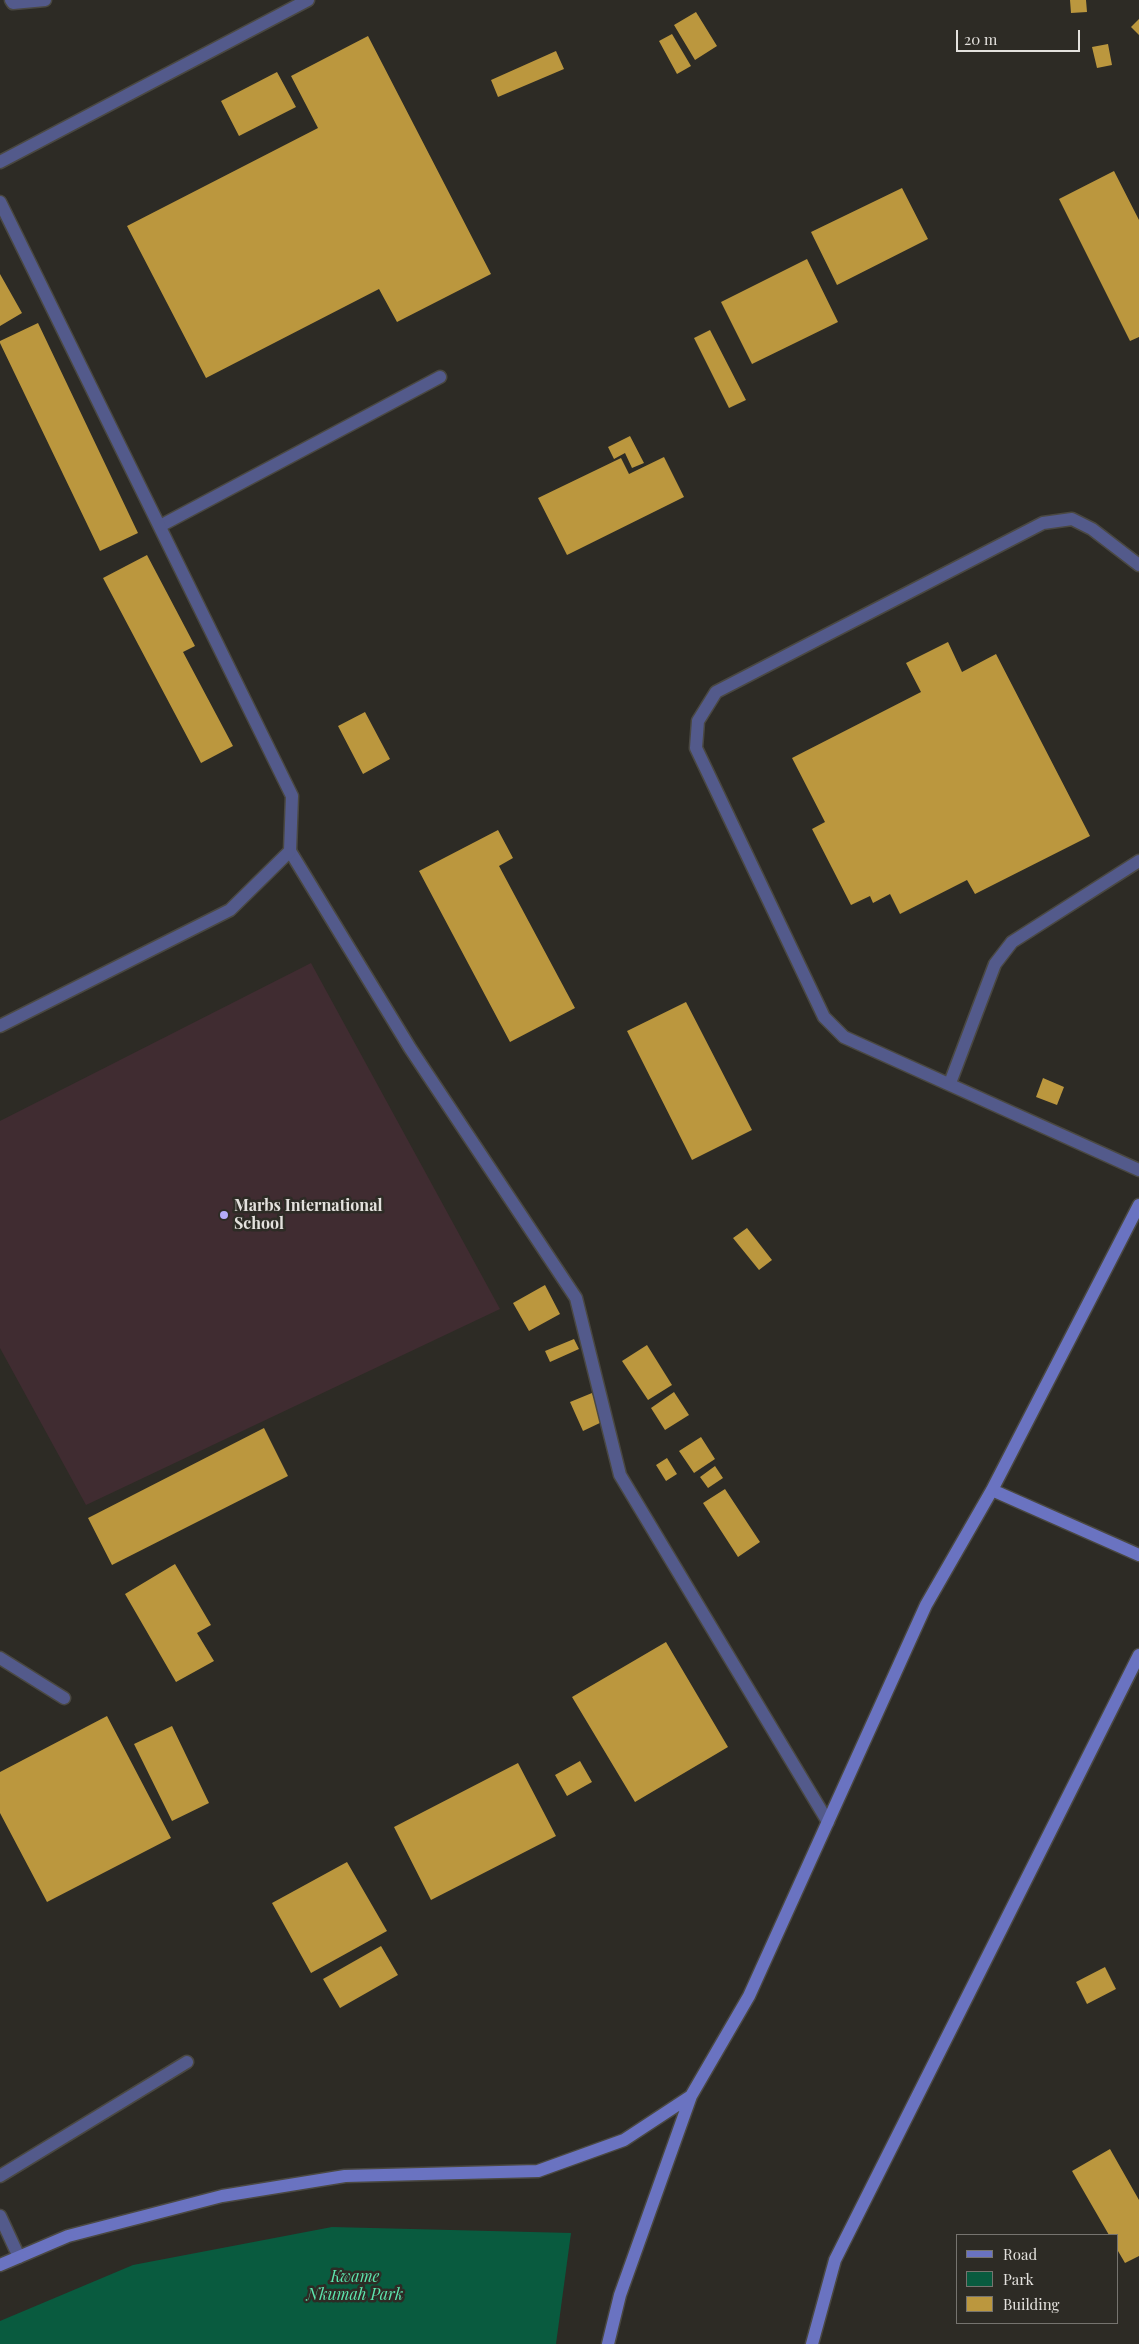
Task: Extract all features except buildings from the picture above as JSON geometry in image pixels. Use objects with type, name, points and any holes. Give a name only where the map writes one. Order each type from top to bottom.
[{"type":"main road","points":[[608,2344],[620,2295],[691,2096],[749,1996],[926,1605],[992,1490],[1139,1205]]},
{"type":"main road","points":[[992,1490],[1139,1556]]},
{"type":"main road","points":[[812,2344],[834,2260],[1139,1655]]},
{"type":"main road","points":[[0,2265],[68,2236],[222,2196],[345,2176],[538,2171],[624,2140],[691,2096]]},
{"type":"street","points":[[11,0],[13,3],[45,0]]},
{"type":"street","points":[[0,162],[308,0]]},
{"type":"street","points":[[0,202],[292,796],[290,851],[410,1048],[576,1298],[620,1475],[828,1822]]},
{"type":"street","points":[[160,526],[440,377]]},
{"type":"street","points":[[1139,565],[1092,529],[1072,519],[1043,524],[716,692],[698,721],[696,748],[824,1017],[844,1037],[950,1083],[1139,1170]]},
{"type":"street","points":[[0,1026],[230,910],[290,851]]},
{"type":"street","points":[[950,1083],[995,964],[1012,942],[1139,861]]},
{"type":"street","points":[[0,1658],[64,1698]]},
{"type":"street","points":[[0,2176],[187,2062]]},
{"type":"street","points":[[0,2216],[19,2257]]},
{"type":"shaded area","name":"Marbs International School","points":[[311,963],[500,1309],[86,1505],[0,1348],[0,1121]]},
{"type":"green space","name":"Kwame Nkumah Park","points":[[332,2227],[571,2233],[556,2344],[0,2344],[0,2321],[133,2265]]},
{"type":"place","name":"Marbs International School","points":[[224,1215]]}]
